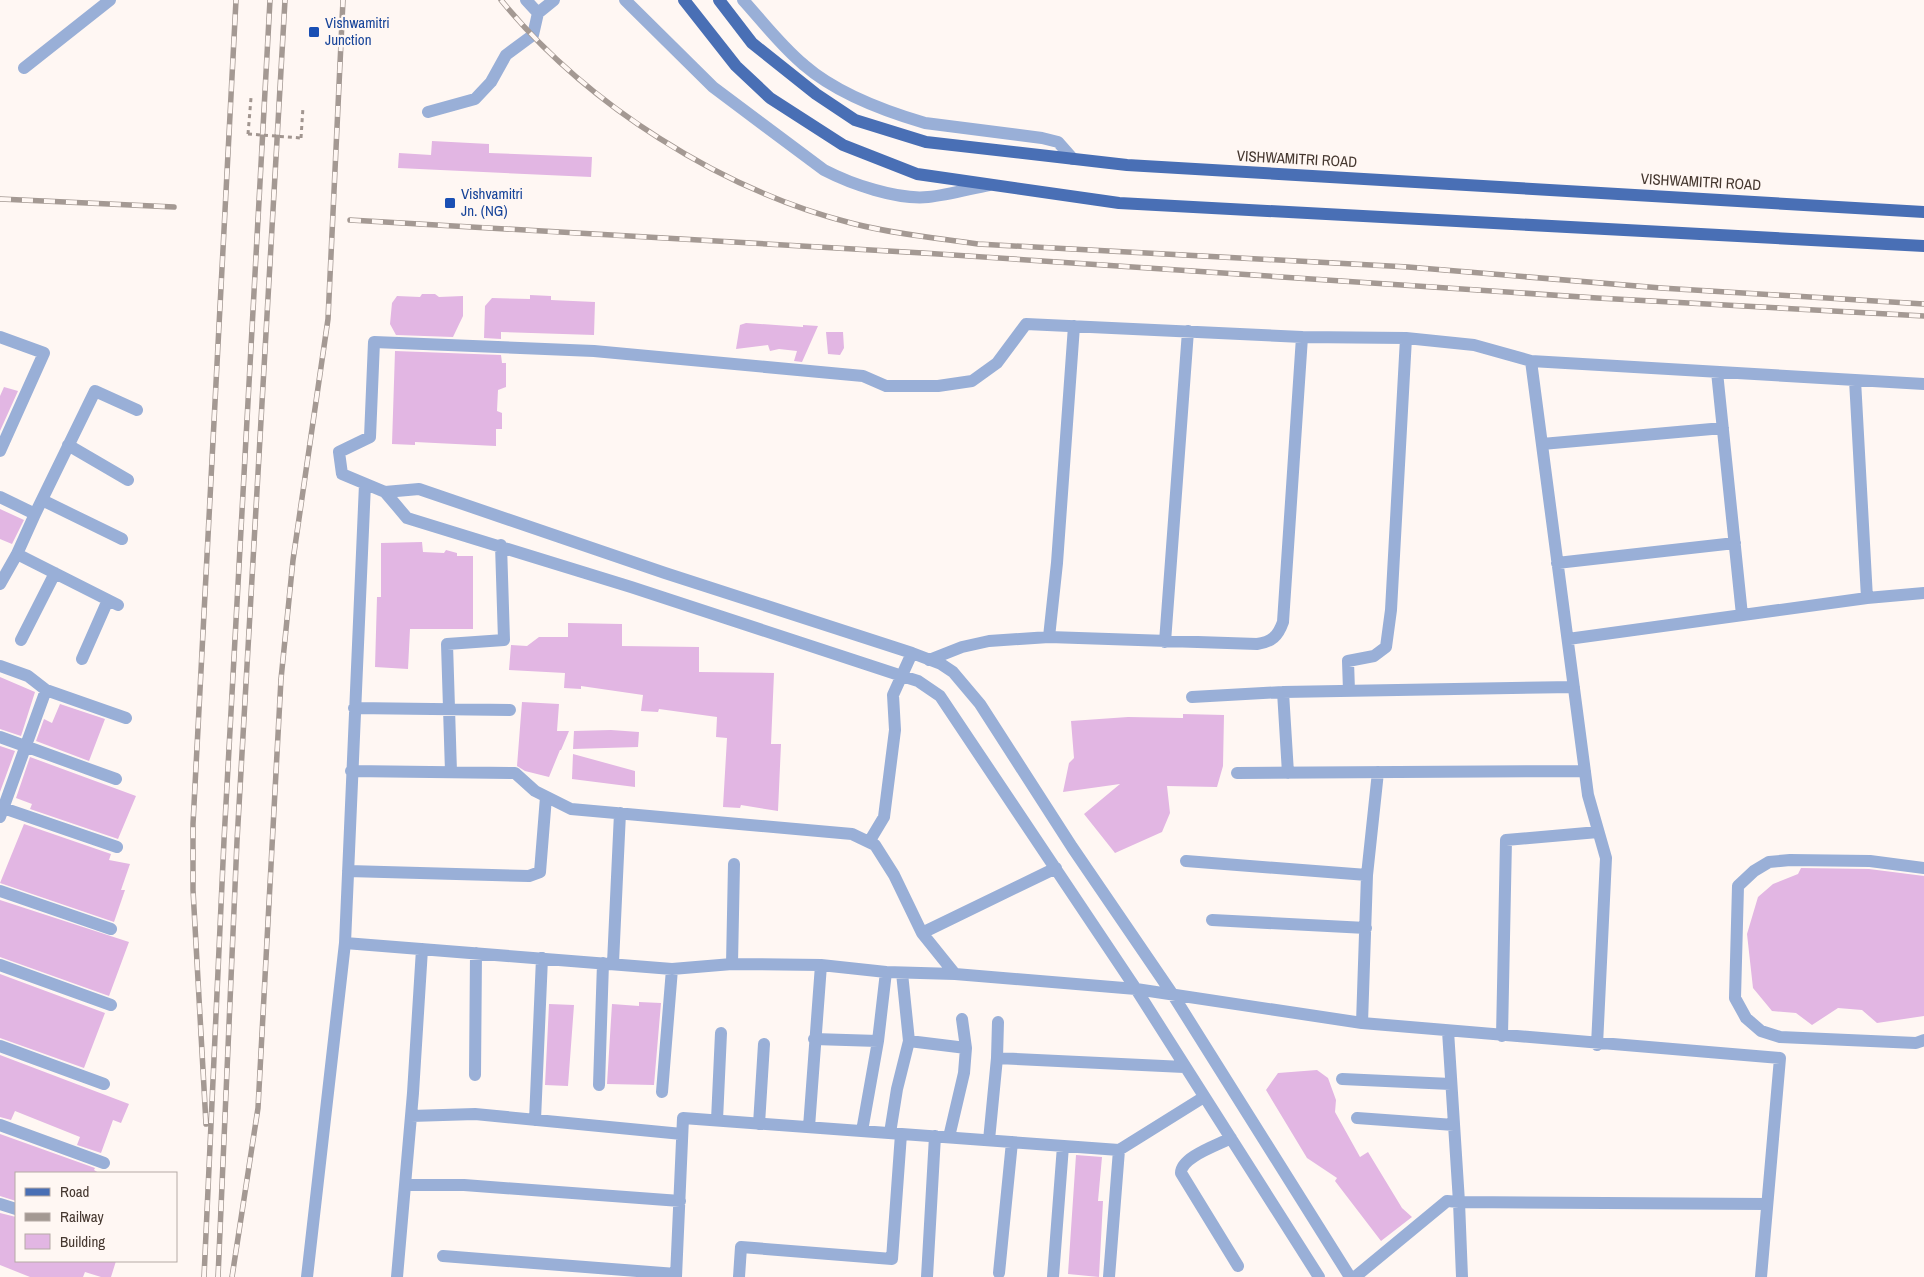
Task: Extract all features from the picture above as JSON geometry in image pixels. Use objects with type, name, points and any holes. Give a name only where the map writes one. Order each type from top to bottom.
[{"type":"main road","points":[[684,0],[736,66],[770,98],[843,145],[916,174],[1119,203],[1924,246]]},
{"type":"main road","name":"VISHWAMITRI ROAD","points":[[719,0],[752,43],[816,94],[855,120],[926,142],[1137,166],[1924,212]]},
{"type":"street","points":[[24,68],[110,0]]},
{"type":"street","points":[[526,0],[538,13]]},
{"type":"street","points":[[428,112],[475,99],[484,91],[506,55],[533,35],[538,13],[554,0]]},
{"type":"street","points":[[625,0],[713,87],[824,170],[843,180],[893,193],[927,197],[991,185]]},
{"type":"street","points":[[743,0],[805,66],[833,85],[907,118],[925,123],[1042,138],[1058,142],[1073,159]]},
{"type":"street","points":[[1350,1277],[1173,994],[1072,847],[980,704],[953,672],[912,653],[419,489],[385,492],[342,474],[340,452],[370,437],[374,342],[594,351],[863,376],[886,386],[938,386],[972,381],[998,363],[1026,324],[1302,337],[1406,338],[1474,345],[1531,361],[1924,384]]},
{"type":"street","points":[[1049,638],[1057,563],[1074,326]]},
{"type":"street","points":[[1165,642],[1188,331]]},
{"type":"street","points":[[929,660],[989,641],[1049,638],[1256,644],[1272,640],[1279,634],[1283,622],[1302,337]]},
{"type":"street","points":[[0,338],[44,353],[0,452]]},
{"type":"street","points":[[1349,691],[1348,661],[1374,656],[1386,648],[1391,610],[1406,338]]},
{"type":"street","points":[[1531,361],[1588,794],[1606,858],[1597,1045]]},
{"type":"street","points":[[1717,372],[1742,615]]},
{"type":"street","points":[[1855,380],[1867,598]]},
{"type":"street","points":[[0,584],[17,554],[94,391],[137,410]]},
{"type":"street","points":[[1542,444],[1723,428]]},
{"type":"street","points":[[68,445],[128,480]]},
{"type":"street","points":[[307,1277],[345,943],[365,484]]},
{"type":"street","points":[[385,492],[407,518],[501,545],[902,676],[929,687],[948,705],[1136,988],[1316,1276]]},
{"type":"street","points":[[0,497],[35,514]]},
{"type":"street","points":[[42,500],[122,539]]},
{"type":"street","points":[[1557,563],[1735,543]]},
{"type":"street","points":[[451,772],[447,644],[504,640],[501,545]]},
{"type":"street","points":[[17,554],[113,602],[82,659]]},
{"type":"street","points":[[21,640],[55,573]]},
{"type":"street","points":[[1568,640],[1867,598],[1924,593]]},
{"type":"street","points":[[869,842],[884,817],[896,730],[892,695],[912,653]]},
{"type":"street","points":[[0,666],[28,676],[46,690],[126,718]]},
{"type":"street","points":[[1192,697],[1283,692],[1574,687]]},
{"type":"street","points":[[46,690],[1,810],[117,847]]},
{"type":"street","points":[[1283,692],[1288,773]]},
{"type":"street","points":[[354,708],[510,710]]},
{"type":"street","points":[[0,737],[116,778]]},
{"type":"street","points":[[351,771],[515,773],[535,791],[571,809],[852,834],[875,845],[894,875],[922,933],[955,974]]},
{"type":"street","points":[[1237,773],[1585,771]]},
{"type":"street","points":[[1362,1024],[1367,875],[1378,772]]},
{"type":"street","points":[[348,871],[529,876],[540,872],[546,797]]},
{"type":"street","points":[[599,1085],[620,813]]},
{"type":"street","points":[[1502,1036],[1506,840],[1598,832]]},
{"type":"street","points":[[1924,868],[1870,861],[1790,860],[1769,862],[1754,871],[1738,886],[1735,998],[1746,1018],[1761,1031],[1780,1037],[1916,1043],[1924,1040]]},
{"type":"street","points":[[1186,861],[1367,875]]},
{"type":"street","points":[[732,964],[734,864]]},
{"type":"street","points":[[922,933],[1056,868]]},
{"type":"street","points":[[0,891],[111,929]]},
{"type":"street","points":[[1212,920],[1366,928]]},
{"type":"street","points":[[345,943],[672,968],[732,964],[821,964],[886,972],[955,974],[1136,988],[1362,1024],[1597,1045],[1780,1058],[1761,1277]]},
{"type":"street","points":[[397,1277],[411,1116],[422,949]]},
{"type":"street","points":[[475,1075],[476,953]]},
{"type":"street","points":[[535,1120],[542,958]]},
{"type":"street","points":[[810,1127],[814,1039],[821,964]]},
{"type":"street","points":[[0,965],[111,1005]]},
{"type":"street","points":[[662,1092],[672,968]]},
{"type":"street","points":[[862,1131],[878,1041],[886,972]]},
{"type":"street","points":[[739,1277],[741,1248],[892,1259],[897,1089],[908,1041],[902,972]]},
{"type":"street","points":[[949,1137],[964,1073],[966,1048],[962,1019]]},
{"type":"street","points":[[990,1140],[998,1022]]},
{"type":"street","points":[[1448,1031],[1462,1277]]},
{"type":"street","points":[[717,1120],[720,1033]]},
{"type":"street","points":[[814,1039],[878,1041]]},
{"type":"street","points":[[908,1041],[966,1048]]},
{"type":"street","points":[[759,1124],[764,1044]]},
{"type":"street","points":[[0,1046],[104,1084]]},
{"type":"street","points":[[997,1058],[1184,1067]]},
{"type":"street","points":[[1342,1079],[1452,1084]]},
{"type":"street","points":[[443,1256],[676,1275],[683,1118],[1119,1150],[1204,1097]]},
{"type":"street","points":[[411,1116],[475,1114],[682,1134]]},
{"type":"street","points":[[1357,1118],[1454,1125]]},
{"type":"street","points":[[0,1125],[104,1163]]},
{"type":"street","points":[[927,1277],[935,1136]]},
{"type":"street","points":[[1231,1138],[1186,1160],[1182,1167],[1182,1172],[1238,1266]]},
{"type":"street","points":[[999,1273],[1012,1142]]},
{"type":"street","points":[[1053,1277],[1064,1146]]},
{"type":"street","points":[[1109,1277],[1119,1150]]},
{"type":"street","points":[[405,1184],[464,1185],[680,1200]]},
{"type":"street","points":[[1355,1277],[1447,1201],[1767,1204]]},
{"type":"street","points":[[0,1204],[15,1209]]},
{"type":"path","points":[[250,98],[248,134],[301,138],[303,107]]},
{"type":"building","points":[[432,141],[489,144],[489,153],[592,157],[591,177],[398,168],[399,153],[431,155]]},
{"type":"building","points":[[422,294],[435,294],[439,297],[463,296],[463,316],[453,337],[396,335],[390,324],[392,303],[397,296],[420,297]]},
{"type":"building","points":[[530,295],[551,296],[551,300],[595,302],[594,335],[501,332],[501,339],[484,338],[485,306],[492,298],[530,299]]},
{"type":"building","points":[[746,323],[803,327],[803,325],[818,326],[802,362],[794,361],[797,351],[779,349],[770,351],[768,345],[736,349],[740,325]]},
{"type":"building","points":[[826,332],[843,332],[844,348],[840,355],[828,354]]},
{"type":"building","points":[[395,351],[501,355],[502,363],[506,363],[506,387],[498,390],[497,411],[502,413],[502,429],[496,429],[496,446],[415,442],[415,445],[392,444]]},
{"type":"building","points":[[4,387],[18,391],[0,431],[0,396]]},
{"type":"building","points":[[0,509],[24,520],[12,544],[0,539]]},
{"type":"building","points":[[422,542],[423,552],[444,553],[446,550],[457,553],[457,556],[473,556],[473,629],[410,629],[408,669],[375,667],[377,597],[381,597],[381,543]]},
{"type":"building","points":[[568,623],[622,624],[622,646],[699,647],[699,672],[774,673],[771,744],[781,744],[778,811],[741,805],[740,808],[723,807],[727,738],[716,737],[717,717],[659,709],[658,712],[641,711],[643,695],[581,686],[581,689],[564,688],[565,673],[509,670],[511,645],[527,646],[539,637],[568,637]]},
{"type":"building","points":[[0,677],[35,692],[21,736],[0,729]]},
{"type":"building","points":[[522,702],[559,704],[557,731],[569,731],[549,777],[525,771],[517,766]]},
{"type":"building","points":[[60,704],[105,719],[89,761],[36,741],[44,719],[52,723]]},
{"type":"building","points":[[1183,714],[1224,715],[1223,766],[1217,787],[1167,786],[1170,813],[1162,832],[1115,853],[1084,814],[1120,784],[1063,792],[1069,763],[1074,758],[1071,721],[1128,717],[1183,718]]},
{"type":"building","points":[[611,730],[639,732],[638,747],[573,749],[574,731]]},
{"type":"building","points":[[0,746],[15,751],[0,792]]},
{"type":"building","points":[[573,754],[635,771],[635,787],[572,779]]},
{"type":"building","points":[[30,757],[136,796],[118,839],[30,809],[32,804],[16,798]]},
{"type":"building","points":[[24,824],[111,854],[109,860],[130,864],[121,890],[125,890],[114,922],[0,883]]},
{"type":"building","points":[[1801,868],[1869,869],[1924,876],[1924,1016],[1877,1023],[1862,1010],[1838,1008],[1812,1025],[1796,1013],[1772,1011],[1753,988],[1747,934],[1758,897],[1773,884],[1798,874]]},
{"type":"building","points":[[0,900],[129,942],[109,996],[0,957]]},
{"type":"building","points":[[0,974],[105,1013],[84,1068],[0,1038]]},
{"type":"building","points":[[639,1002],[661,1003],[654,1085],[607,1084],[612,1004],[639,1006]]},
{"type":"building","points":[[549,1004],[574,1005],[568,1086],[545,1085]]},
{"type":"building","points":[[0,1055],[129,1104],[121,1123],[113,1120],[101,1153],[77,1145],[80,1137],[15,1111],[11,1120],[0,1117]]},
{"type":"building","points":[[1317,1070],[1328,1078],[1336,1100],[1335,1112],[1360,1157],[1368,1152],[1402,1208],[1412,1217],[1381,1241],[1335,1181],[1337,1178],[1307,1158],[1266,1090],[1278,1073]]},
{"type":"building","points":[[0,1134],[95,1168],[94,1170],[97,1172],[15,1172],[15,1201],[0,1196]]},
{"type":"building","points":[[1076,1155],[1102,1157],[1098,1201],[1103,1201],[1099,1277],[1068,1274]]},
{"type":"building","points":[[0,1213],[15,1217],[15,1262],[116,1262],[111,1277],[101,1277],[85,1272],[83,1277],[30,1277],[0,1265]]},
{"type":"railway","points":[[206,1124],[193,890],[193,824],[236,0]]},
{"type":"railway","points":[[204,1277],[224,840],[270,0]]},
{"type":"railway","points":[[218,1277],[237,841],[285,0]]},
{"type":"railway","points":[[232,1277],[258,1108],[281,679],[293,560],[328,319],[343,0]]},
{"type":"railway","points":[[501,0],[535,38],[573,74],[615,108],[659,138],[753,189],[802,208],[867,227],[978,244],[1408,267],[1661,288],[1924,304]]},
{"type":"railway","points":[[0,199],[174,207]]},
{"type":"railway","points":[[350,220],[923,253],[1597,298],[1924,316]]},
{"type":"place","name":"Vishwamitri Junction","points":[[314,32]]},
{"type":"place","name":"Vishvamitri Jn. (NG)","points":[[450,203]]}]
